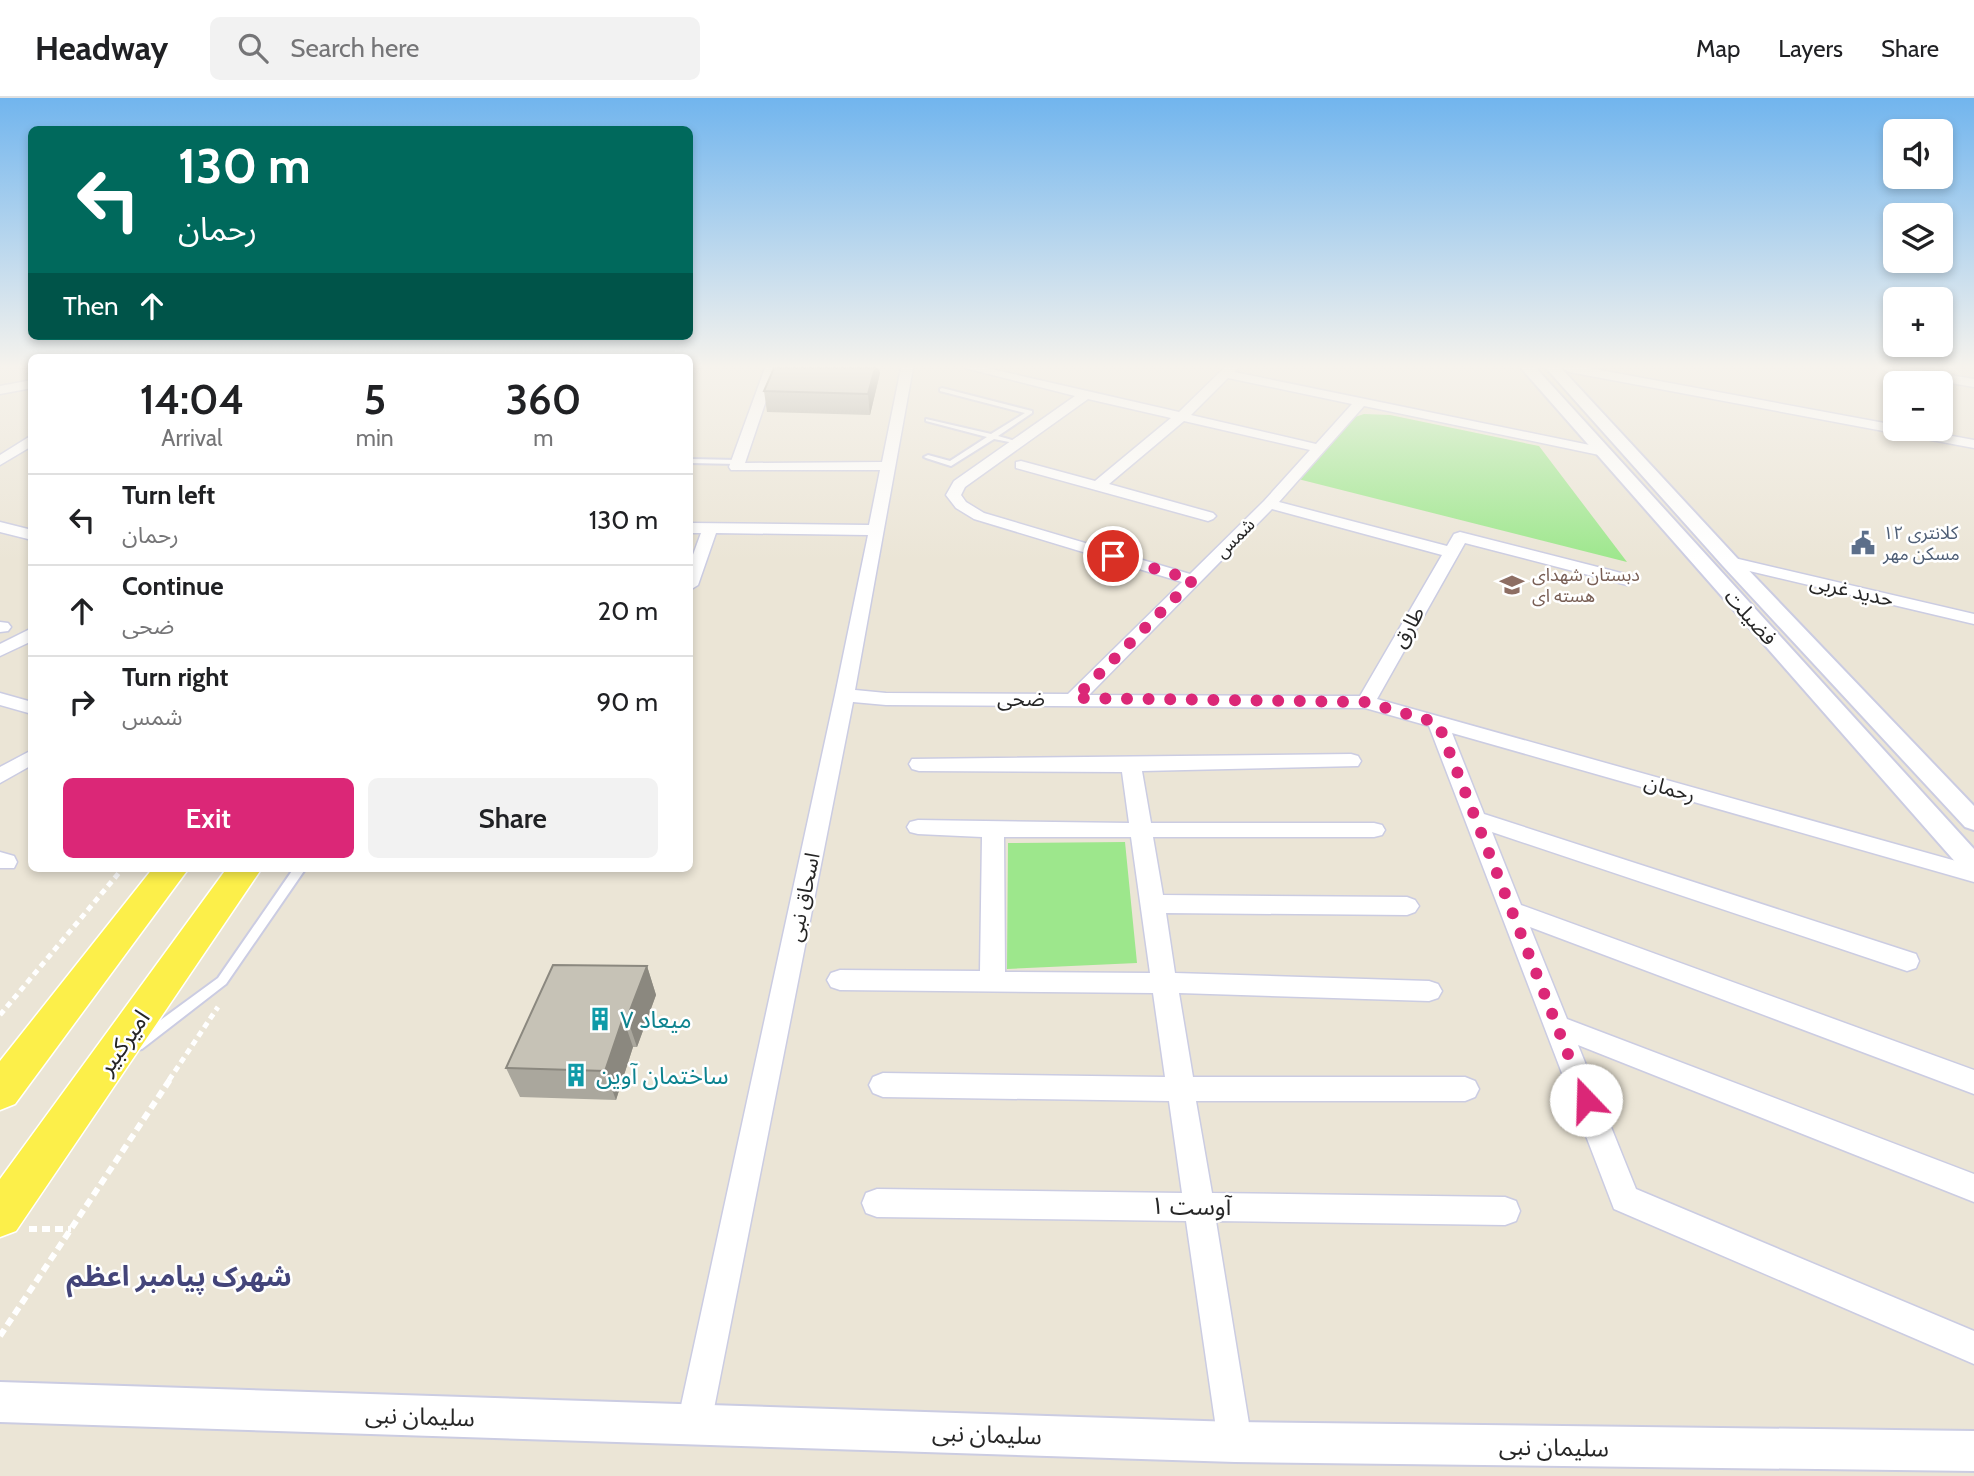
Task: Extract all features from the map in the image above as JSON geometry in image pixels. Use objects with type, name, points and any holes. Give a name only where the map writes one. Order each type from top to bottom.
[{"type":"main road","points":[[0,1092],[169,872]]},
{"type":"main road","name":"امیرکبیر","points":[[8,1223],[101,1072],[242,872]]},
{"type":"street","points":[[748,432],[736,467],[887,466]]},
{"type":"street","name":"اسحاق نبی","points":[[694,1424],[845,695],[894,432]]},
{"type":"street","points":[[1032,432],[959,484],[953,495],[961,505],[979,516],[1193,580]]},
{"type":"street","points":[[1099,485],[1162,432]]},
{"type":"street","points":[[1251,432],[1317,448]]},
{"type":"street","name":"شمس","points":[[1075,698],[1269,504],[1332,432]]},
{"type":"street","points":[[1506,432],[1604,452]]},
{"type":"street","name":"فضیلت","points":[[1586,432],[1974,866]]},
{"type":"street","name":"فضیلت","points":[[1612,432],[1974,821]]},
{"type":"street","points":[[1918,432],[1974,444]]},
{"type":"street","points":[[0,461],[28,442]]},
{"type":"street","points":[[1021,465],[1208,516]]},
{"type":"street","points":[[1269,504],[1449,552],[1460,537],[1627,580]]},
{"type":"street","points":[[693,528],[876,530]]},
{"type":"street","points":[[693,576],[710,528]]},
{"type":"street","points":[[4,531],[28,534]]},
{"type":"street","name":"طارق","points":[[1366,702],[1449,552]]},
{"type":"street","name":"حدید غربی","points":[[1730,562],[1974,619]]},
{"type":"street","points":[[0,651],[28,636]]},
{"type":"street","name":"ضحی","points":[[845,695],[886,699],[1075,698],[1366,702]]},
{"type":"street","points":[[0,699],[28,707]]},
{"type":"street","name":"رحمان","points":[[1366,702],[1974,874]]},
{"type":"street","points":[[1438,723],[1625,1199],[1974,1348]]},
{"type":"street","points":[[0,776],[28,758]]},
{"type":"street","points":[[919,764],[1131,765],[1351,761]]},
{"type":"street","points":[[1131,765],[1235,1442]]},
{"type":"street","points":[[1476,819],[1907,961]]},
{"type":"street","points":[[918,827],[993,830],[1374,830]]},
{"type":"street","points":[[992,981],[993,830]]},
{"type":"street","points":[[1152,904],[1408,906]]},
{"type":"street","points":[[1513,911],[1974,1083]]},
{"type":"street","points":[[841,980],[1164,982],[1429,991]]},
{"type":"street","points":[[1557,1026],[1974,1188]]},
{"type":"street","points":[[883,1085],[1465,1089]]},
{"type":"street","name":"آوست ١","points":[[877,1203],[1505,1211]]},
{"type":"street","name":"سلیمان نبی","points":[[0,1402],[1235,1442],[1974,1451]]},
{"type":"lane","points":[[978,432],[1017,443]]},
{"type":"lane","points":[[928,457],[951,464],[999,432]]},
{"type":"lane","points":[[693,461],[738,462]]},
{"type":"lane","points":[[101,1072],[222,981],[297,872]]},
{"type":"path","points":[[0,1014],[120,872]]},
{"type":"path","points":[[0,1336],[225,996]]},
{"type":"path","points":[[8,1223],[71,1229]]},
{"type":"green space","points":[[1341,432],[1473,432],[1539,446],[1627,562],[1298,479]]},
{"type":"green space","points":[[1125,842],[1137,963],[1007,969],[1008,843]]},
{"type":"building","points":[[553,965],[647,966],[627,1018],[623,1018],[605,1071],[506,1068]]},
{"type":"place","name":"کلانتری ۱۲ مسکن مهر","points":[[1863,543]]},
{"type":"place","name":"دبستان شهدای هسته ای","points":[[1512,585]]},
{"type":"place","name":"میعاد ۷","points":[[600,1019]]},
{"type":"place","name":"ساختمان آوین","points":[[576,1075]]},
{"type":"district","name":"شهرک پیامبر اعظم","points":[[179,1276]]},
{"type":"route","points":[[1113,556],[1193,580],[1075,698],[1366,702],[1438,723],[1586,1100]]}]
